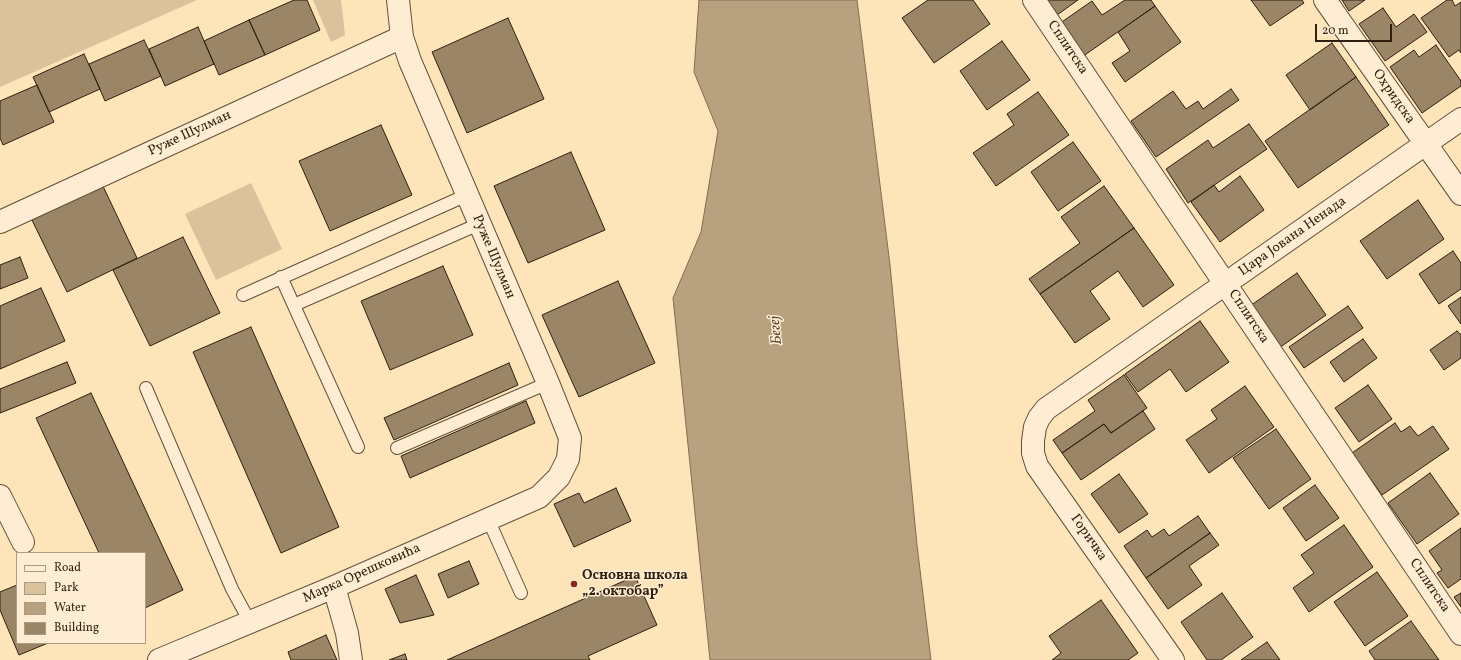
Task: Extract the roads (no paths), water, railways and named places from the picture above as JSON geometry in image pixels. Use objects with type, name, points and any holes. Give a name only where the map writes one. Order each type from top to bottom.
[{"type":"street","name":"Руже Шулман","points":[[398,0],[402,37],[410,61],[548,383],[570,438],[568,459],[559,477]]},
{"type":"street","name":"Сплитска","points":[[1034,0],[1461,634]]},
{"type":"street","name":"Охридска","points":[[1325,0],[1461,194]]},
{"type":"street","name":"Руже Шулман","points":[[0,222],[402,37]]},
{"type":"street","name":"Цара Јована Ненада","points":[[1046,409],[1461,119]]},
{"type":"street","name":"Горичка","points":[[1046,409],[1039,418],[1034,434],[1033,453],[1037,466],[1173,660]]},
{"type":"street","name":"Марка Орешковића","points":[[159,660],[334,587],[539,497],[559,477]]},
{"type":"street","points":[[0,496],[23,542]]},
{"type":"street","points":[[334,587],[347,633],[351,660]]},
{"type":"lane","points":[[243,294],[467,195]]},
{"type":"lane","points":[[294,305],[479,224]]},
{"type":"lane","points":[[281,277],[358,447]]},
{"type":"lane","points":[[397,448],[548,383]]},
{"type":"lane","points":[[146,388],[232,589],[250,622]]},
{"type":"lane","points":[[488,519],[522,593]]},
{"type":"water","name":"Бегеј","points":[[699,0],[857,0],[890,265],[917,545],[931,660],[710,660],[673,298],[701,232],[718,131],[694,72]]},
{"type":"place","name":"Основна школа „2. октобар”","points":[[574,584]]}]
